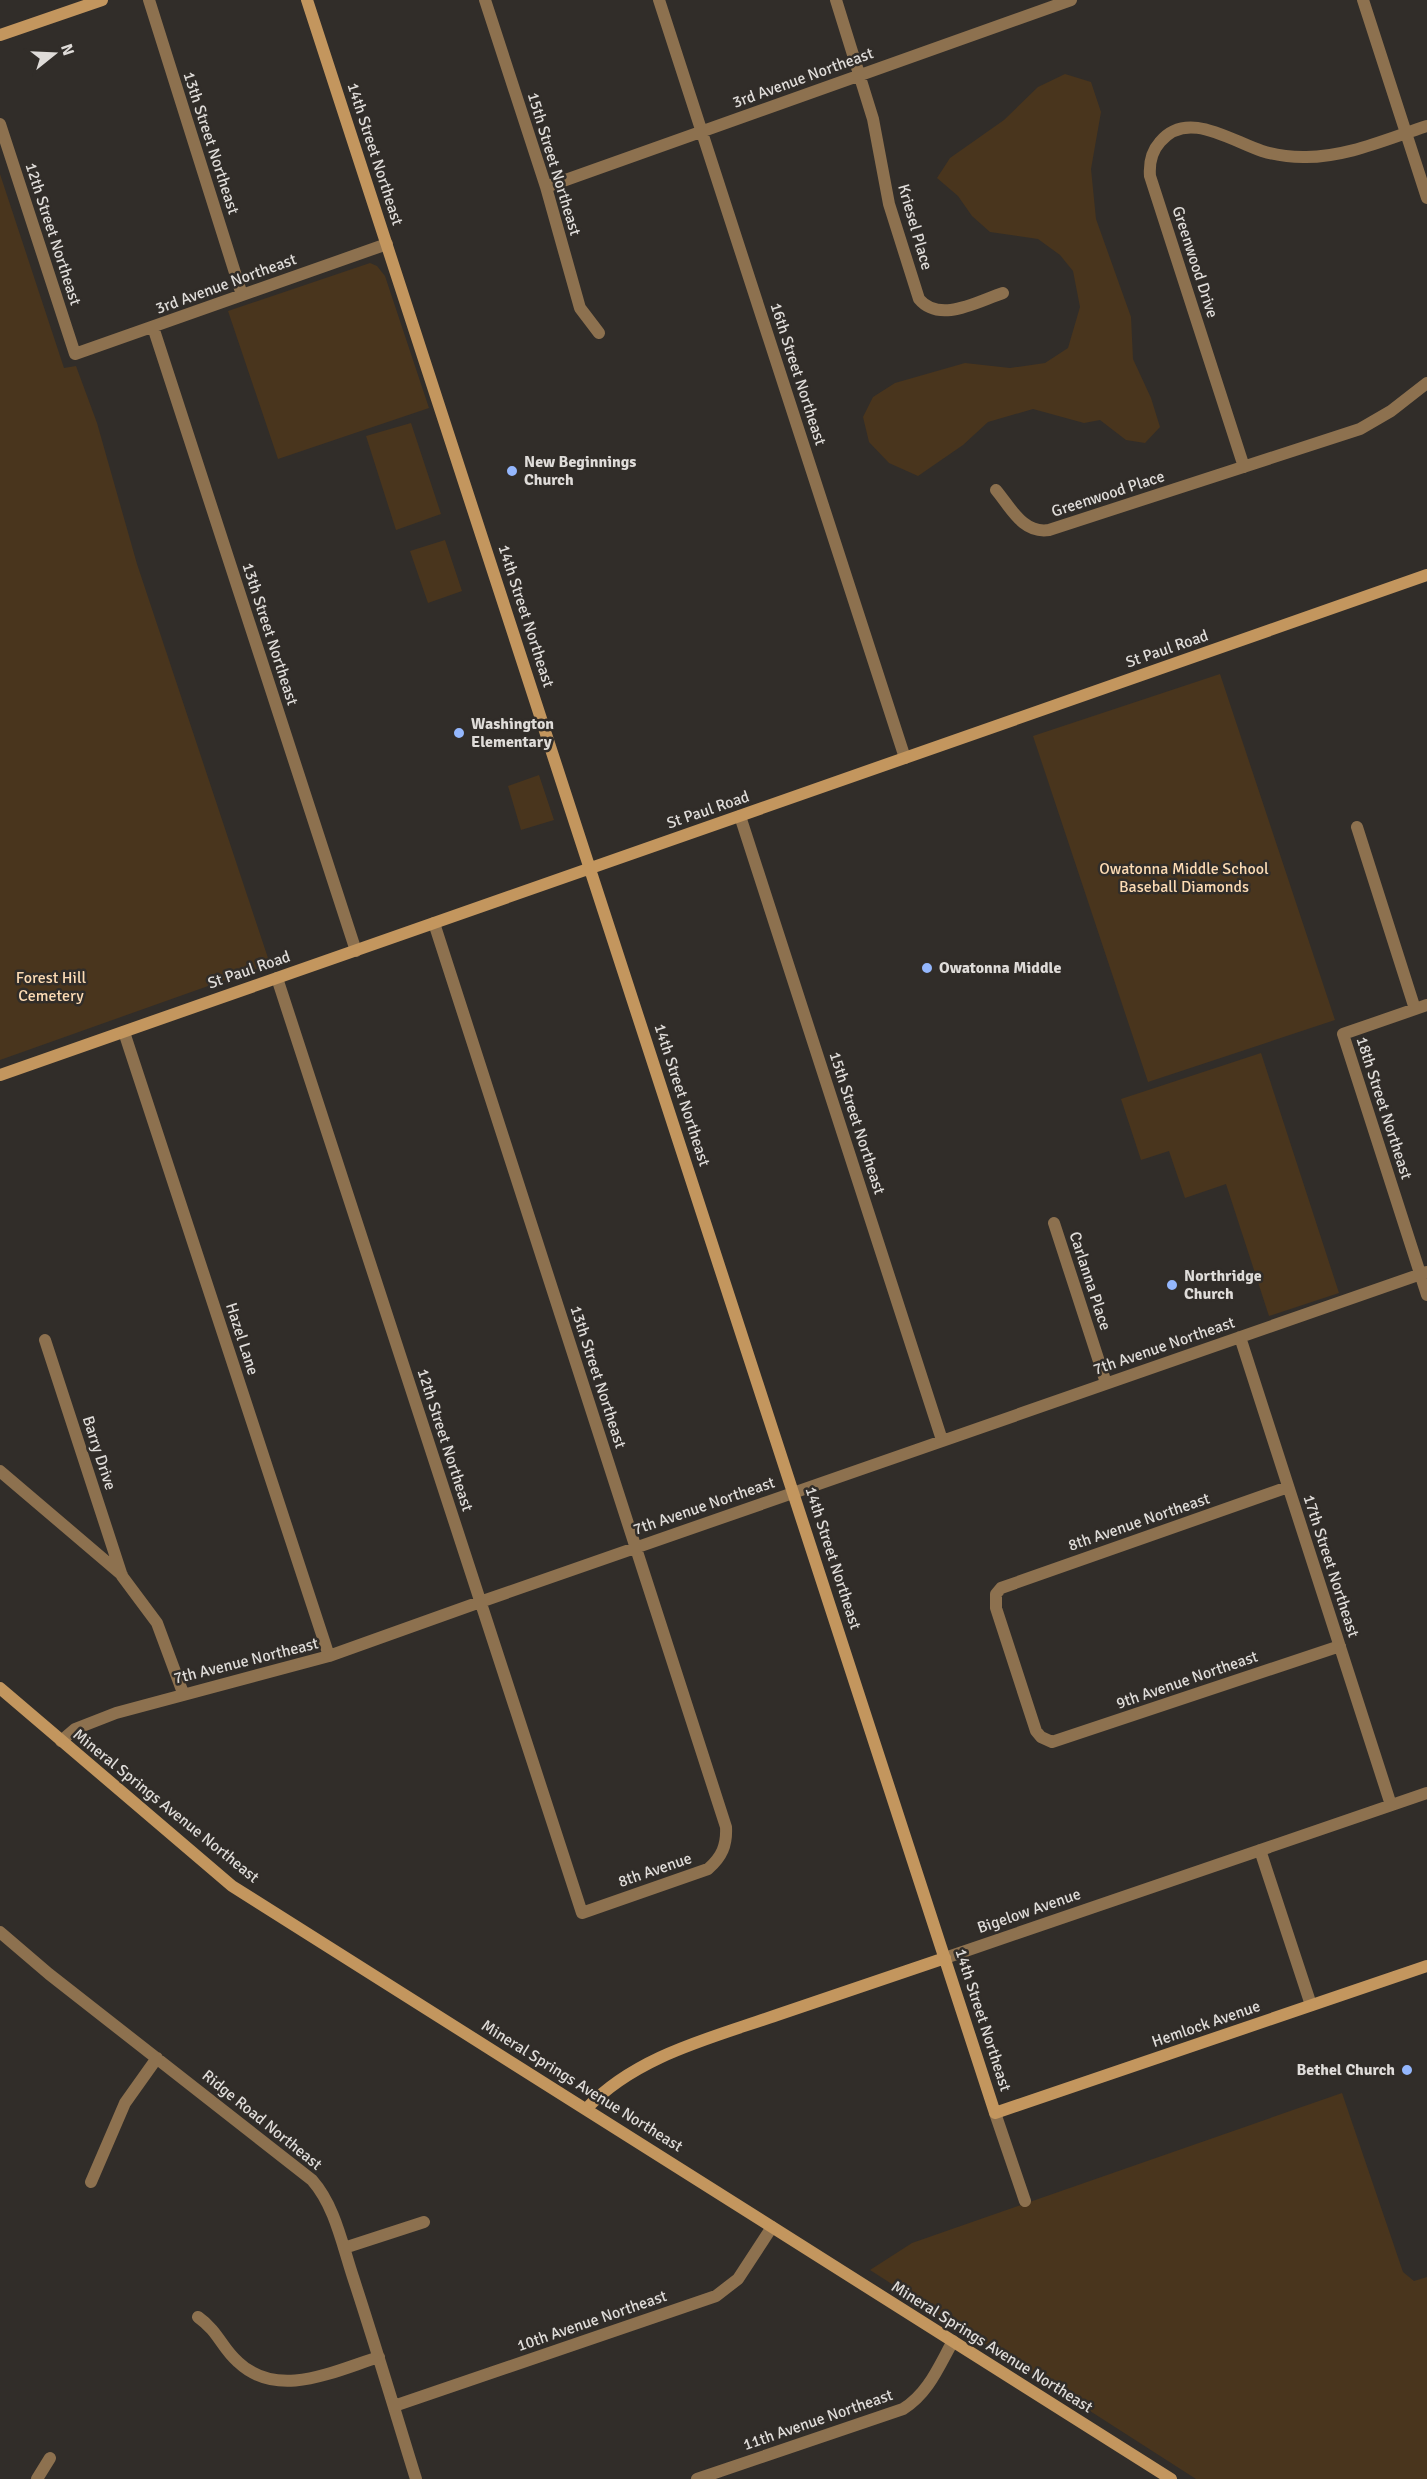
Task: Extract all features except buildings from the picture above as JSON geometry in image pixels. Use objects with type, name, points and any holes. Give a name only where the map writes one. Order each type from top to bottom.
[{"type":"street","points":[[0,35],[102,0]]},
{"type":"street","name":"13th Street Northeast","points":[[148,0],[242,296]]},
{"type":"street","name":"14th Street Northeast","points":[[308,0],[1025,2202]]},
{"type":"street","name":"15th Street Northeast","points":[[485,0],[546,187],[580,308],[599,333]]},
{"type":"street","name":"16th Street Northeast","points":[[659,0],[905,758]]},
{"type":"street","points":[[836,0],[861,74]]},
{"type":"street","name":"3rd Avenue Northeast","points":[[546,187],[1071,0]]},
{"type":"street","points":[[1363,0],[1427,198]]},
{"type":"street","name":"Kriesel Place","points":[[861,74],[873,119],[890,204],[919,299],[930,309],[947,311],[1003,293]]},
{"type":"street","name":"12th Street Northeast","points":[[0,124],[75,354]]},
{"type":"street","name":"Greenwood Drive","points":[[1244,467],[1150,176],[1152,156],[1156,146],[1173,131],[1194,127],[1265,152],[1284,156],[1318,157],[1348,152],[1427,126]]},
{"type":"street","name":"3rd Avenue Northeast","points":[[75,354],[387,244]]},
{"type":"street","name":"13th Street Northeast","points":[[153,327],[356,951]]},
{"type":"street","points":[[1244,467],[1360,429],[1391,411],[1427,383]]},
{"type":"street","name":"Greenwood Place","points":[[996,490],[1024,525],[1041,532],[1244,467]]},
{"type":"street","name":"St Paul Road","points":[[0,1075],[1427,575]]},
{"type":"street","name":"15th Street Northeast","points":[[740,816],[942,1440]]},
{"type":"street","points":[[1356,827],[1421,1007]]},
{"type":"street","name":"13th Street Northeast","points":[[434,923],[726,1827],[726,1841]]},
{"type":"street","name":"12th Street Northeast","points":[[277,978],[582,1913]]},
{"type":"street","name":"18th Street Northeast","points":[[1421,1007],[1343,1034],[1424,1273],[1427,1295]]},
{"type":"street","name":"Hazel Lane","points":[[124,1032],[329,1656]]},
{"type":"street","name":"Carlanna Place","points":[[1054,1222],[1106,1383]]},
{"type":"street","name":"7th Avenue Northeast","points":[[61,1741],[75,1729],[96,1721],[183,1693],[329,1656],[1424,1273]]},
{"type":"street","name":"17th Street Northeast","points":[[1240,1337],[1391,1805]]},
{"type":"street","name":"Barry Drive","points":[[45,1340],[122,1576]]},
{"type":"street","name":"Barry Drive","points":[[0,1471],[122,1576],[157,1623],[183,1693]]},
{"type":"street","name":"8th Avenue Northeast","points":[[1045,1740],[1036,1731],[996,1608],[996,1594],[1001,1588],[1288,1487]]},
{"type":"street","name":"9th Avenue Northeast","points":[[1045,1740],[1059,1742],[1340,1646]]},
{"type":"street","name":"Mineral Springs Avenue Northeast","points":[[0,1688],[232,1886],[587,2108],[1171,2479]]},
{"type":"street","name":"Bigelow Avenue","points":[[587,2108],[602,2092],[627,2074],[676,2051],[1427,1793]]},
{"type":"street","name":"8th Avenue","points":[[582,1913],[708,1869],[720,1856],[726,1841]]},
{"type":"street","points":[[1260,1850],[1311,2005]]},
{"type":"street","name":"Ridge Road Northeast","points":[[0,1932],[49,1974],[312,2180],[328,2202],[416,2479]]},
{"type":"street","name":"Hemlock Avenue","points":[[995,2113],[1427,1966]]},
{"type":"street","points":[[92,2182],[125,2103],[157,2058]]},
{"type":"street","points":[[344,2248],[424,2222]]},
{"type":"street","name":"10th Avenue Northeast","points":[[394,2406],[716,2296],[738,2279],[772,2227]]},
{"type":"street","points":[[198,2317],[212,2326],[241,2365],[260,2377],[273,2381],[300,2381],[379,2357]]},
{"type":"street","name":"11th Avenue Northeast","points":[[697,2479],[903,2409],[916,2401],[926,2390],[953,2342]]},
{"type":"street","points":[[37,2479],[50,2458]]},
{"type":"green space","points":[[1065,74],[1091,82],[1101,112],[1091,169],[1096,219],[1131,317],[1133,359],[1151,398],[1160,427],[1145,443],[1126,440],[1100,420],[1084,423],[1033,409],[988,422],[963,445],[918,476],[889,463],[869,442],[863,417],[873,397],[895,383],[965,363],[1010,368],[1045,363],[1068,348],[1080,307],[1073,271],[1060,255],[1038,239],[990,232],[972,216],[958,196],[937,178],[950,158],[1004,120],[1038,87]]},
{"type":"green space","name":"Forest Hill Cemetery","points":[[0,174],[64,368],[76,366],[97,423],[137,564],[270,964],[0,1060]]},
{"type":"green space","points":[[370,263],[377,266],[385,276],[429,408],[278,459],[228,311]]},
{"type":"green space","points":[[411,423],[441,514],[396,530],[366,436]]},
{"type":"green space","points":[[445,540],[462,591],[428,603],[410,551]]},
{"type":"green space","name":"Owatonna Middle School Baseball Diamonds","points":[[1220,674],[1335,1020],[1148,1082],[1033,736]]},
{"type":"green space","points":[[539,775],[554,820],[521,830],[508,786]]},
{"type":"green space","points":[[1261,1053],[1339,1293],[1269,1316],[1226,1184],[1185,1198],[1169,1151],[1141,1160],[1121,1099]]},
{"type":"green space","points":[[1342,2093],[1403,2272],[1414,2281],[1427,2277],[1427,2479],[1196,2479],[870,2270],[912,2243]]},
{"type":"place","name":"New Beginnings Church","points":[[512,471]]},
{"type":"place","name":"Washington Elementary","points":[[459,733]]},
{"type":"place","name":"Owatonna Middle","points":[[927,968]]},
{"type":"place","name":"Northridge Church","points":[[1172,1285]]},
{"type":"place","name":"Bethel Church","points":[[1407,2070]]}]
